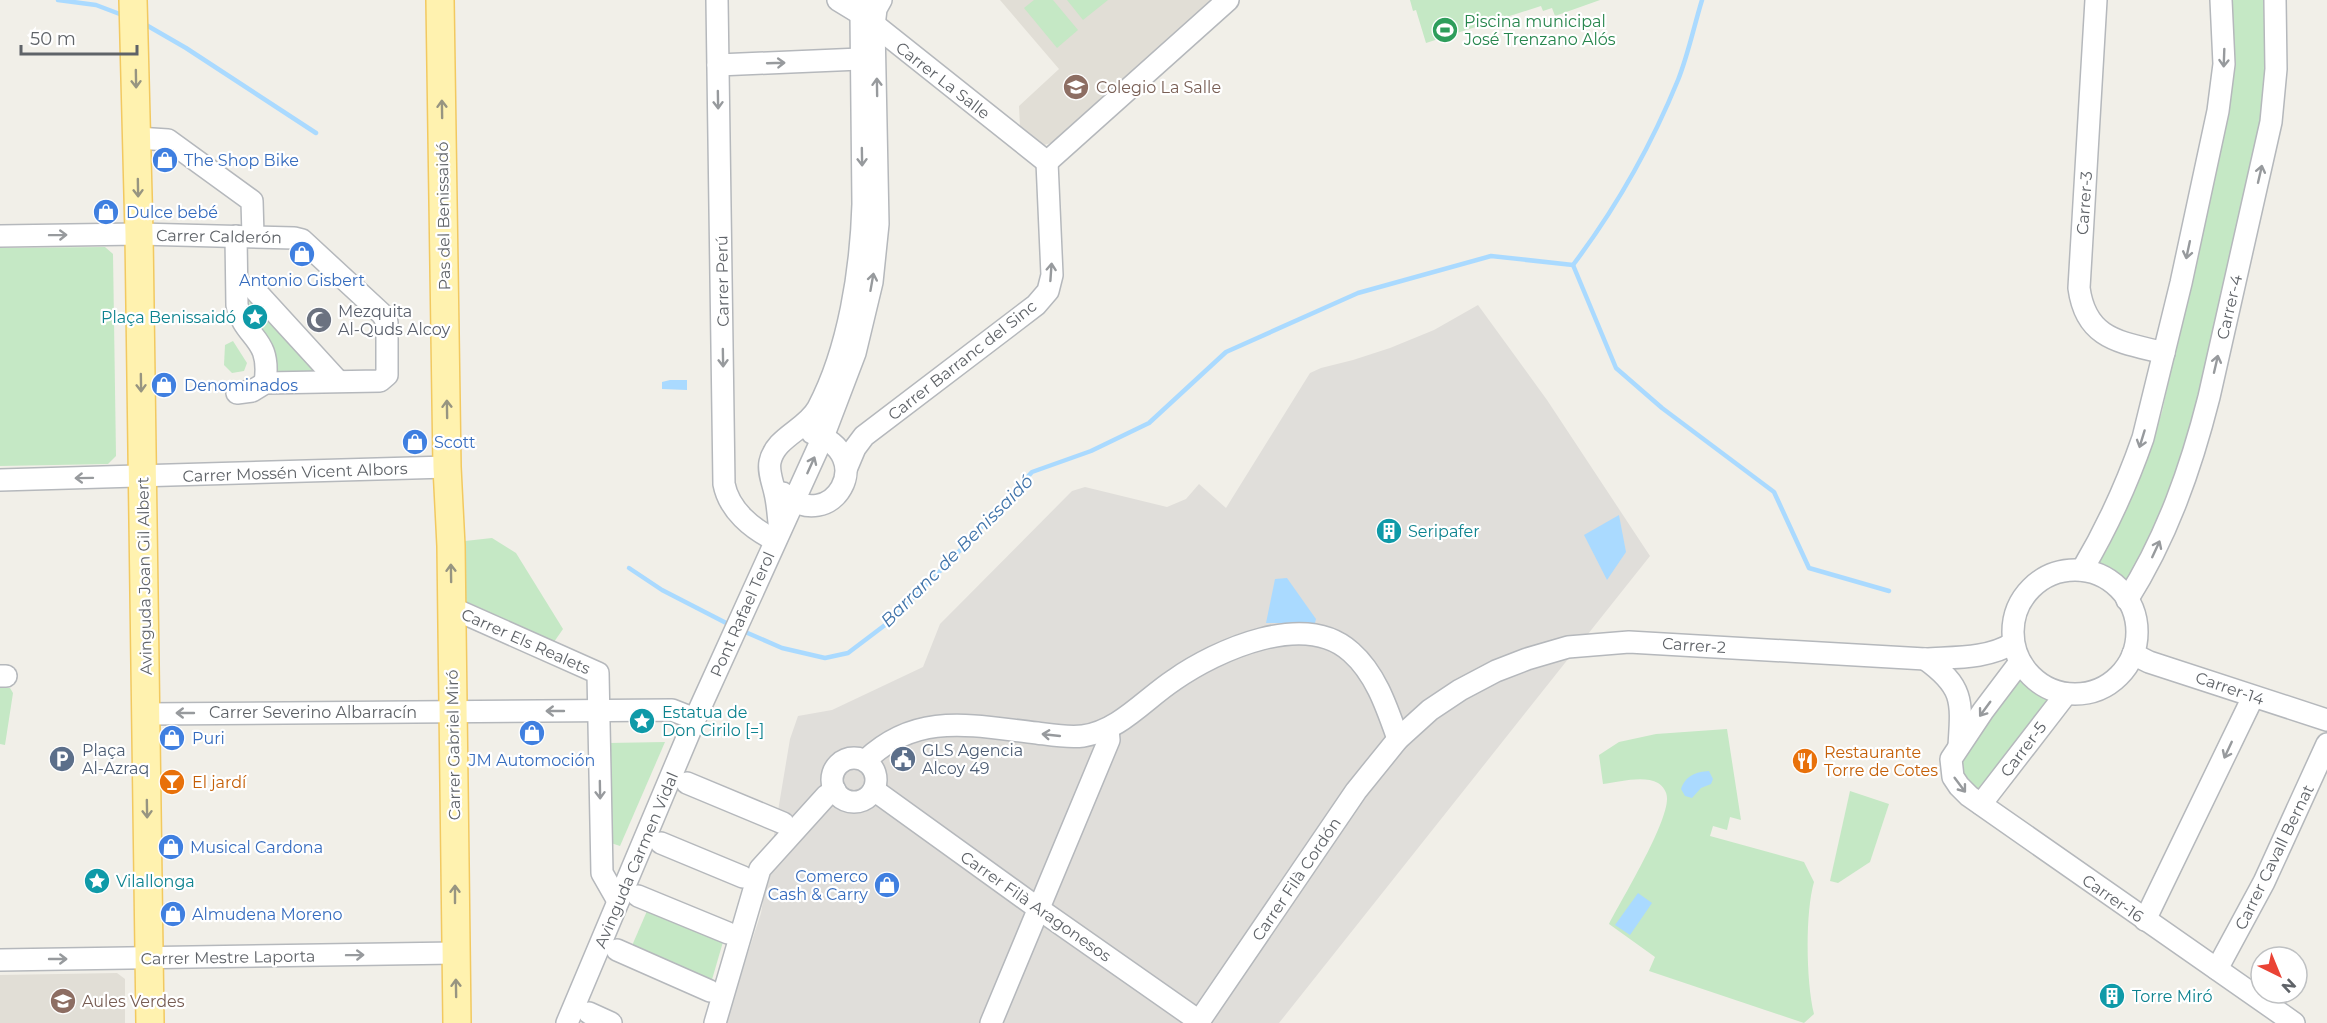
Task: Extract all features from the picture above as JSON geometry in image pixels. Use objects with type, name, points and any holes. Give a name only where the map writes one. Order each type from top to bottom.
[{"type":"main road","name":"Avinguda Joan Gil Albert","points":[[134,0],[150,1023]]},
{"type":"main road","name":"Pas del Benissaidó","points":[[440,0],[447,467]]},
{"type":"main road","name":"Carrer Gabriel Miró","points":[[447,467],[452,608],[457,1023]]},
{"type":"street","name":"Carrer Perú","points":[[717,0],[724,484],[728,498],[744,519],[756,530],[777,535]]},
{"type":"street","name":"Carrer La Salle","points":[[837,0],[869,13],[1047,162]]},
{"type":"street","points":[[777,535],[769,470],[770,460],[780,443],[808,420],[819,406],[842,344],[854,297],[862,232],[860,59],[869,13],[876,9],[881,0]]},
{"type":"street","points":[[1047,162],[1228,0]]},
{"type":"street","name":"Carrer-3","points":[[2096,0],[2080,299],[2090,321],[2106,336],[2114,341],[2164,353]]},
{"type":"street","points":[[2082,570],[2110,519],[2135,462],[2164,353],[2218,111],[2224,64],[2221,0]]},
{"type":"street","name":"Carrer-4","points":[[2127,600],[2152,558],[2172,512],[2194,451],[2209,397],[2271,122],[2276,69],[2275,0]]},
{"type":"street","name":"Pont Rafael Terol","points":[[705,698],[777,535],[795,501],[826,427],[860,335],[875,264],[878,197],[869,13]]},
{"type":"street","points":[[718,65],[860,59]]},
{"type":"street","points":[[137,134],[168,140],[252,201],[244,236],[237,305],[239,315],[263,348],[266,366],[265,383]]},
{"type":"street","name":"Carrer Barranc del Sinc","points":[[845,462],[864,436],[1036,305],[1048,291],[1052,275],[1047,162]]},
{"type":"street","name":"Carrer Calderón","points":[[0,236],[139,234],[244,236],[302,240],[382,314],[387,322],[387,375],[380,381],[338,381]]},
{"type":"street","points":[[253,288],[338,381]]},
{"type":"street","points":[[237,393],[252,391],[265,383],[338,381]]},
{"type":"street","points":[[772,480],[786,496],[805,506],[818,506],[826,504],[835,497],[846,478],[845,462],[826,427],[788,437]]},
{"type":"street","name":"Carrer Mossén Vicent Albors","points":[[0,480],[447,467]]},
{"type":"street","points":[[777,535],[818,506]]},
{"type":"street","points":[[2082,570],[2109,580],[2119,588],[2127,600],[2135,615],[2137,634],[2133,654],[2122,672],[2106,686],[2087,693],[2066,694],[2047,688],[2032,678],[2017,653],[2013,624],[2019,605],[2030,590],[2045,578],[2063,571],[2082,570]]},
{"type":"street","name":"Carrer Els Realets","points":[[452,608],[598,673],[598,711]]},
{"type":"street","points":[[866,760],[899,735],[936,725],[969,725],[1072,737],[1108,729],[1173,681],[1219,654],[1257,640],[1305,634],[1336,641],[1358,659],[1383,700],[1398,739]]},
{"type":"street","name":"Carrer-2","points":[[1398,739],[1430,710],[1460,690],[1496,671],[1569,647],[1654,642],[1925,659],[1973,656],[2006,648],[2017,653]]},
{"type":"street","points":[[1955,752],[2017,653]]},
{"type":"street","name":"Carrer-14","points":[[2133,654],[2149,662],[2327,720]]},
{"type":"street","name":"Carrer-16","points":[[1925,659],[1941,670],[1954,686],[1960,704],[1952,772],[1959,786],[1981,804],[2294,1023]]},
{"type":"street","name":"Carrer-5","points":[[1981,804],[2066,694]]},
{"type":"street","points":[[2145,920],[2253,697]]},
{"type":"street","name":"Avinguda Carmen Vidal","points":[[567,1023],[628,898],[705,698]]},
{"type":"street","name":"Carrer Severino Albarracín","points":[[146,714],[672,710],[695,719]]},
{"type":"street","points":[[598,711],[602,873],[628,898],[728,933]]},
{"type":"street","points":[[991,1023],[1109,740],[1108,729]]},
{"type":"street","name":"Carrer Filà Cordón","points":[[1199,1022],[1356,791],[1398,739]]},
{"type":"street","name":"Carrer Cavall Bernat","points":[[2217,969],[2264,882],[2327,744]]},
{"type":"street","points":[[847,758],[866,760],[877,776],[874,790],[866,799],[853,802],[839,796],[832,778],[836,766],[847,758]]},
{"type":"street","points":[[687,783],[783,823]]},
{"type":"street","points":[[715,1023],[760,869],[826,796],[835,790]]},
{"type":"street","name":"Carrer Filà Aragonesos","points":[[874,790],[1199,1022]]},
{"type":"street","points":[[661,843],[743,877]]},
{"type":"street","points":[[617,950],[710,991]]},
{"type":"street","name":"Carrer Mestre Laporta","points":[[0,960],[455,953]]},
{"type":"street","points":[[589,1013],[611,1023]]},
{"type":"shaded area","name":"Colegio La Salle","points":[[1000,0],[1212,0],[1051,143],[1044,145],[1020,127],[1019,106],[1059,69]]},
{"type":"shaded area","points":[[1478,305],[1547,400],[1650,556],[1279,1023],[725,1023],[761,913],[790,739],[798,716],[832,710],[923,667],[940,624],[1072,491],[1085,487],[1167,507],[1186,499],[1199,484],[1226,508],[1310,373],[1390,348],[1434,330]]},
{"type":"shaded area","name":"Aules Verdes","points":[[117,973],[125,979],[125,1023],[0,1023],[0,975]]},
{"type":"green space","points":[[1034,0],[1053,0],[1078,30],[1057,48],[1024,8]]},
{"type":"green space","points":[[1067,0],[1108,0],[1083,20]]},
{"type":"green space","name":"Piscina municipal José Trenzano Alós","points":[[1410,0],[1600,0],[1555,16],[1552,8],[1543,11],[1541,6],[1426,43],[1416,10],[1413,11]]},
{"type":"green space","points":[[2228,0],[2268,0],[2267,122],[2217,350],[2167,510],[2129,587],[2120,578],[2096,565],[2107,550],[2135,491],[2162,412],[2178,337]]},
{"type":"green space","points":[[105,247],[113,254],[116,456],[108,464],[0,466],[0,248]]},
{"type":"green space","points":[[250,292],[319,372],[276,376],[245,305],[249,305]]},
{"type":"green space","points":[[233,341],[247,363],[244,371],[232,373],[224,365],[225,345]]},
{"type":"green space","points":[[492,538],[516,553],[563,629],[554,642],[465,601],[465,541]]},
{"type":"green space","points":[[2018,677],[2033,692],[2048,700],[1978,794],[1969,788],[1958,760]]},
{"type":"green space","points":[[0,688],[10,688],[13,693],[5,745],[0,744]]},
{"type":"green space","points":[[1727,729],[1741,820],[1730,817],[1727,830],[1713,826],[1710,836],[1804,862],[1814,882],[1809,911],[1808,948],[1809,984],[1814,1014],[1804,1023],[1649,971],[1655,957],[1609,924],[1653,842],[1667,798],[1663,787],[1652,781],[1631,780],[1603,784],[1599,755],[1619,742],[1656,734]]},
{"type":"green space","points":[[665,742],[620,846],[611,843],[608,743]]},
{"type":"green space","points":[[1850,791],[1889,804],[1870,862],[1838,883],[1830,881]]},
{"type":"green space","points":[[650,904],[725,935],[711,983],[631,948]]},
{"type":"water","points":[[687,380],[687,390],[662,389],[662,382]]},
{"type":"water","points":[[1619,515],[1626,552],[1607,580],[1584,535]]},
{"type":"water","points":[[1287,578],[1316,619],[1315,623],[1266,623],[1275,579]]},
{"type":"water","points":[[1709,771],[1713,779],[1711,784],[1701,788],[1692,798],[1685,796],[1681,789],[1686,780],[1696,773]]},
{"type":"water","points":[[1638,893],[1652,903],[1630,935],[1615,925]]},
{"type":"waterway","points":[[58,0],[96,5],[125,16]]},
{"type":"waterway","name":"Barranc de Benissaidó","points":[[1573,265],[1632,176],[1668,105],[1682,70],[1702,0]]},
{"type":"waterway","points":[[141,22],[186,48],[316,133]]},
{"type":"waterway","name":"Barranc de Benissaidó","points":[[743,631],[782,648],[825,658],[848,653],[889,622],[952,559],[1032,472],[1091,451],[1149,423],[1226,352],[1358,293],[1491,256],[1573,265]]},
{"type":"waterway","points":[[1573,265],[1616,368],[1662,408],[1774,492],[1809,568],[1889,591]]},
{"type":"waterway","name":"Barranc de Benissaidó","points":[[629,568],[662,590],[732,626]]},
{"type":"place","name":"Piscina municipal José Trenzano Alós","points":[[1445,30]]},
{"type":"place","name":"Colegio La Salle","points":[[1076,87]]},
{"type":"place","name":"The Shop Bike","points":[[165,160]]},
{"type":"place","name":"Dulce bebé","points":[[106,212]]},
{"type":"place","name":"Antonio Gisbert","points":[[302,254]]},
{"type":"place","name":"Plaça Benissaidó","points":[[255,317]]},
{"type":"place","name":"Mezquita Al-Quds Alcoy","points":[[319,320]]},
{"type":"place","name":"Denominados","points":[[164,385]]},
{"type":"place","name":"Scott","points":[[415,442]]},
{"type":"place","name":"Seripafer","points":[[1389,531]]},
{"type":"place","name":"Estatua de Don Cirilo [=]","points":[[642,721]]},
{"type":"place","name":"JM Automoción","points":[[532,733]]},
{"type":"place","name":"Puri","points":[[172,738]]},
{"type":"place","name":"Plaça Al-Azraq","points":[[62,759]]},
{"type":"place","name":"GLS Agencia Alcoy 49","points":[[903,759]]},
{"type":"place","name":"Restaurante Torre de Cotes","points":[[1805,761]]},
{"type":"place","name":"El jardí","points":[[172,782]]},
{"type":"place","name":"Musical Cardona","points":[[171,847]]},
{"type":"place","name":"Vilallonga","points":[[97,881]]},
{"type":"place","name":"Comerco Cash & Carry","points":[[887,885]]},
{"type":"place","name":"Almudena Moreno","points":[[173,914]]},
{"type":"place","name":"Torre Miró","points":[[2112,996]]},
{"type":"place","name":"Aules Verdes","points":[[63,1001]]}]
